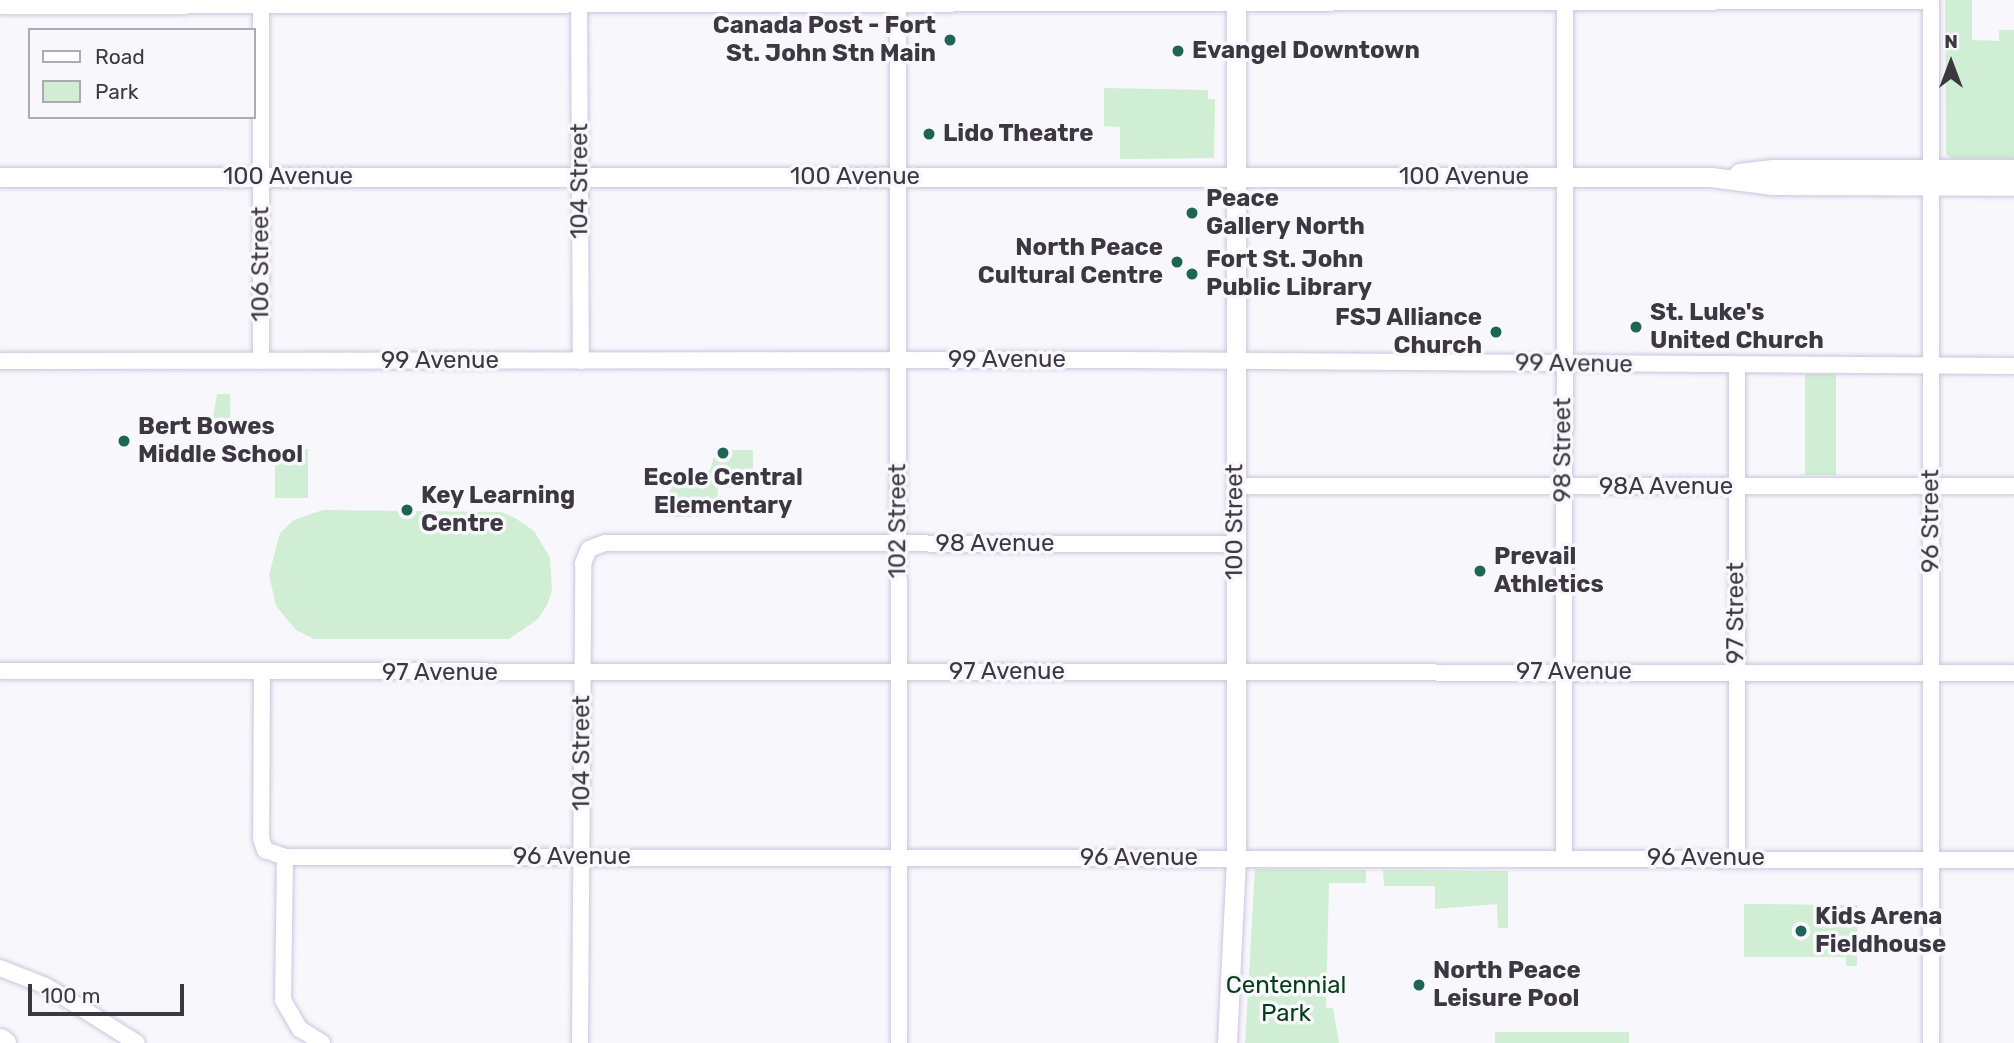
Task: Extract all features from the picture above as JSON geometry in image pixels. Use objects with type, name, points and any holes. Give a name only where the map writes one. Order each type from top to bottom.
[{"type":"main road","name":"100 Street","points":[[1227,1043],[1236,858],[1236,3]]},
{"type":"main road","name":"100 Avenue","points":[[0,177],[1710,177],[1772,185],[1931,177],[2014,169]]},
{"type":"main road","name":"100 Avenue","points":[[1931,177],[2014,186]]},
{"type":"street","points":[[0,6],[261,3],[1931,1]]},
{"type":"street","name":"96 Street","points":[[1931,1],[1931,1043]]},
{"type":"street","name":"98 Street","points":[[1564,858],[1565,2]]},
{"type":"street","name":"106 Street","points":[[261,3],[261,361]]},
{"type":"street","name":"104 Street","points":[[579,3],[581,361]]},
{"type":"street","name":"102 Street","points":[[898,3],[899,1043]]},
{"type":"street","name":"99 Avenue","points":[[0,361],[898,360],[1564,363],[1737,367],[2014,366]]},
{"type":"street","name":"97 Street","points":[[1737,367],[1737,858]]},
{"type":"street","name":"98A Avenue","points":[[1235,486],[2014,486]]},
{"type":"street","name":"98 Avenue","points":[[589,549],[605,543],[1235,544]]},
{"type":"street","name":"104 Street","points":[[580,1043],[583,563],[589,549]]},
{"type":"street","name":"97 Avenue","points":[[0,671],[2014,673]]},
{"type":"street","name":"96 Avenue","points":[[262,672],[261,838],[265,849],[285,857],[2014,860]]},
{"type":"street","points":[[285,857],[283,1000],[300,1029],[322,1043]]},
{"type":"street","points":[[0,968],[46,986],[137,1043]]},
{"type":"green space","points":[[1945,0],[1972,0],[1972,40],[1999,41],[1999,30],[2014,30],[2014,159],[1953,159],[1946,154]]},
{"type":"green space","points":[[1104,88],[1208,90],[1208,99],[1215,99],[1214,158],[1120,159],[1120,127],[1104,126]]},
{"type":"green space","points":[[1805,374],[1836,374],[1836,475],[1805,475]]},
{"type":"green space","points":[[217,394],[230,394],[231,434],[210,434]]},
{"type":"green space","points":[[275,449],[308,449],[308,498],[275,498]]},
{"type":"green space","points":[[720,450],[753,450],[753,488],[718,487],[717,508],[702,517],[663,517],[663,502],[681,473],[710,470],[715,453]]},
{"type":"green space","points":[[323,510],[502,512],[534,531],[550,558],[552,591],[547,605],[538,619],[509,639],[314,639],[296,630],[276,606],[269,575],[280,533],[294,520]]},
{"type":"green space","name":"Centennial Park","points":[[1255,869],[1366,870],[1366,883],[1329,883],[1326,1008],[1333,1008],[1339,1043],[1245,1043]]},
{"type":"green space","points":[[1383,870],[1508,871],[1508,928],[1498,928],[1497,904],[1435,909],[1435,886],[1384,886]]},
{"type":"green space","name":"Kids Arena Fieldhouse","points":[[1744,904],[1858,905],[1857,966],[1846,966],[1846,957],[1744,957]]},
{"type":"green space","points":[[1495,1032],[1629,1032],[1629,1043],[1495,1043]]},
{"type":"place","name":"Canada Post - Fort St. John Stn Main","points":[[950,40]]},
{"type":"place","name":"Evangel Downtown","points":[[1178,51]]},
{"type":"place","name":"Lido Theatre","points":[[929,134]]},
{"type":"place","name":"Peace Gallery North","points":[[1192,213]]},
{"type":"place","name":"North Peace Cultural Centre","points":[[1177,262]]},
{"type":"place","name":"Fort St. John Public Library","points":[[1192,274]]},
{"type":"place","name":"St. Luke's United Church","points":[[1636,327]]},
{"type":"place","name":"FSJ Alliance Church","points":[[1496,332]]},
{"type":"place","name":"Bert Bowes Middle School","points":[[124,441]]},
{"type":"place","name":"Ecole Central Elementary","points":[[723,453]]},
{"type":"place","name":"Key Learning Centre","points":[[407,510]]},
{"type":"place","name":"Prevail Athletics","points":[[1480,571]]},
{"type":"place","name":"Kids Arena Fieldhouse","points":[[1801,931]]},
{"type":"place","name":"North Peace Leisure Pool","points":[[1419,985]]}]
